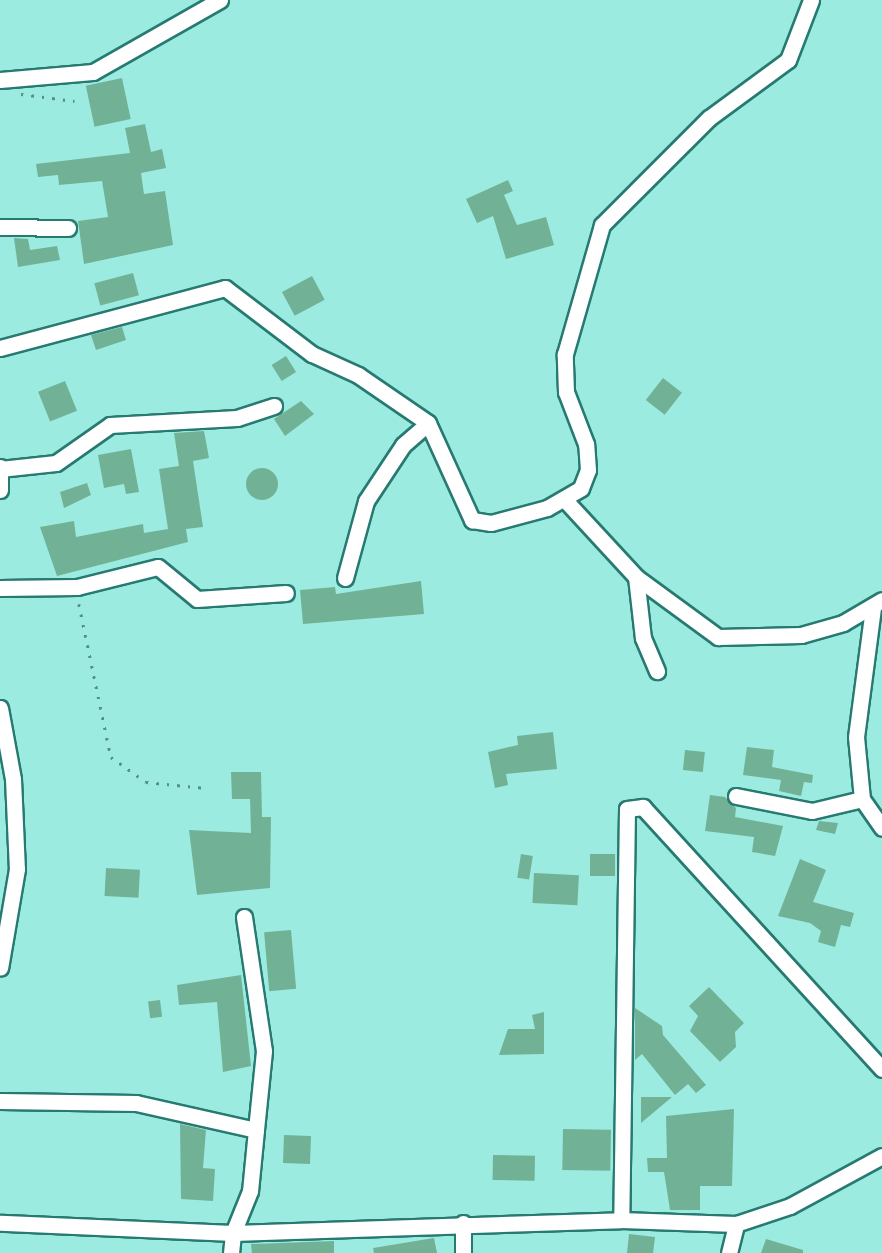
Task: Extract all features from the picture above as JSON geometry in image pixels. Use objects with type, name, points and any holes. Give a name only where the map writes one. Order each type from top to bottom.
[{"type":"street","points":[[0,80],[93,72],[220,0]]},
{"type":"street","points":[[0,348],[219,287],[312,354],[358,375],[428,423],[460,501],[478,523],[565,500],[581,488],[588,470],[586,444],[566,392],[565,354],[598,234],[608,215],[709,118],[788,60],[812,0]]},
{"type":"street","points":[[0,228],[68,228]]},
{"type":"street","points":[[0,490],[0,468],[56,463],[110,425],[238,418],[274,406]]},
{"type":"street","points":[[345,578],[366,501],[403,445],[428,423]]},
{"type":"street","points":[[565,500],[636,578],[702,629],[730,640],[801,635],[877,604]]},
{"type":"street","points":[[0,588],[77,588],[158,567],[198,600],[286,593]]},
{"type":"street","points":[[636,578],[644,638],[657,671]]},
{"type":"street","points":[[877,604],[856,737],[862,799],[882,828]]},
{"type":"street","points":[[0,708],[13,780],[17,869],[0,968]]},
{"type":"street","points":[[736,796],[812,811],[862,799]]},
{"type":"street","points":[[621,1220],[623,818],[635,804],[882,1069]]},
{"type":"street","points":[[231,1253],[233,1232],[250,1192],[264,1051],[244,917]]},
{"type":"street","points":[[0,1101],[136,1103],[256,1130]]},
{"type":"street","points":[[0,1223],[233,1232],[621,1220],[736,1224],[790,1206],[882,1156]]},
{"type":"street","points":[[462,1253],[463,1223]]},
{"type":"street","points":[[729,1253],[736,1224]]},
{"type":"path","points":[[12,94],[76,101]]},
{"type":"path","points":[[77,588],[112,757],[146,782],[206,788]]},
{"type":"building","points":[[122,78],[131,119],[95,127],[86,86]]},
{"type":"building","points":[[145,124],[151,152],[162,149],[166,168],[141,173],[144,194],[165,191],[173,245],[84,264],[78,221],[108,217],[102,181],[59,185],[58,175],[38,177],[36,164],[130,153],[125,128]]},
{"type":"building","points":[[508,180],[513,191],[504,195],[517,225],[546,217],[554,245],[506,259],[493,216],[477,223],[466,199]]},
{"type":"building","points":[[14,238],[28,239],[30,250],[57,246],[60,260],[18,267]]},
{"type":"building","points":[[133,273],[139,295],[100,306],[94,283]]},
{"type":"building","points":[[312,276],[325,300],[295,316],[282,292]]},
{"type":"building","points":[[122,327],[126,340],[96,350],[91,335]]},
{"type":"building","points":[[286,356],[296,372],[282,381],[272,365]]},
{"type":"building","points":[[663,378],[682,393],[665,415],[646,400]]},
{"type":"building","points":[[65,381],[77,411],[50,422],[38,392]]},
{"type":"building","points":[[301,401],[314,414],[285,436],[274,419]]},
{"type":"building","points":[[204,431],[209,458],[193,461],[203,527],[186,529],[188,542],[57,576],[40,527],[74,521],[76,537],[143,524],[144,533],[168,529],[159,469],[179,466],[174,433]]},
{"type":"building","points":[[131,449],[139,492],[126,494],[124,484],[104,488],[98,455]]},
{"type":"building","points":[[262,468],[274,472],[278,484],[274,496],[262,500],[250,496],[246,484],[250,472]]},
{"type":"building","points":[[87,483],[91,495],[64,508],[60,492]]},
{"type":"building","points":[[421,581],[424,614],[303,624],[300,590],[335,587],[336,594]]},
{"type":"building","points":[[553,732],[557,769],[506,774],[508,785],[495,788],[488,752],[518,745],[517,736]]},
{"type":"building","points":[[747,747],[774,750],[772,767],[813,775],[812,783],[804,782],[801,796],[779,791],[781,780],[743,775]]},
{"type":"building","points":[[685,750],[705,752],[703,772],[683,770]]},
{"type":"building","points":[[231,772],[261,772],[262,817],[271,817],[270,888],[197,895],[189,830],[251,833],[250,799],[232,799]]},
{"type":"building","points":[[710,795],[725,797],[736,808],[735,817],[783,826],[775,856],[752,852],[754,837],[705,831]]},
{"type":"building","points":[[819,821],[838,823],[835,834],[816,830]]},
{"type":"building","points":[[521,854],[533,856],[529,880],[517,878]]},
{"type":"building","points":[[590,854],[615,854],[615,876],[590,876]]},
{"type":"building","points":[[800,859],[826,870],[813,902],[854,913],[850,927],[841,925],[835,947],[818,942],[821,931],[810,923],[778,916]]},
{"type":"building","points":[[106,868],[140,870],[138,898],[105,896]]},
{"type":"building","points":[[534,873],[579,875],[577,905],[532,903]]},
{"type":"building","points":[[291,930],[296,989],[269,991],[264,932]]},
{"type":"building","points":[[241,975],[251,1066],[223,1072],[217,1002],[179,1005],[177,985]]},
{"type":"building","points":[[709,987],[744,1023],[735,1032],[736,1047],[720,1062],[690,1031],[698,1016],[689,1006]]},
{"type":"building","points":[[160,1000],[162,1017],[150,1018],[148,1001]]},
{"type":"building","points":[[635,1008],[662,1026],[663,1035],[706,1085],[696,1093],[688,1084],[675,1095],[642,1054],[635,1060]]},
{"type":"building","points":[[544,1012],[544,1054],[499,1055],[508,1029],[535,1029],[532,1015]]},
{"type":"building","points":[[641,1097],[672,1097],[641,1123]]},
{"type":"building","points":[[734,1109],[732,1186],[700,1186],[700,1210],[670,1210],[664,1172],[648,1172],[647,1158],[667,1158],[666,1116]]},
{"type":"building","points":[[180,1124],[206,1130],[203,1168],[215,1169],[213,1201],[181,1199]]},
{"type":"building","points":[[563,1129],[611,1130],[610,1171],[562,1170]]},
{"type":"building","points":[[284,1135],[311,1136],[310,1164],[283,1163]]},
{"type":"building","points":[[493,1155],[535,1156],[535,1181],[493,1180]]},
{"type":"building","points":[[629,1234],[655,1237],[653,1253],[627,1253]]},
{"type":"building","points":[[434,1238],[437,1253],[374,1253],[373,1248]]},
{"type":"building","points":[[766,1239],[803,1250],[803,1253],[761,1253]]},
{"type":"building","points":[[334,1241],[334,1253],[252,1253],[251,1244]]}]
